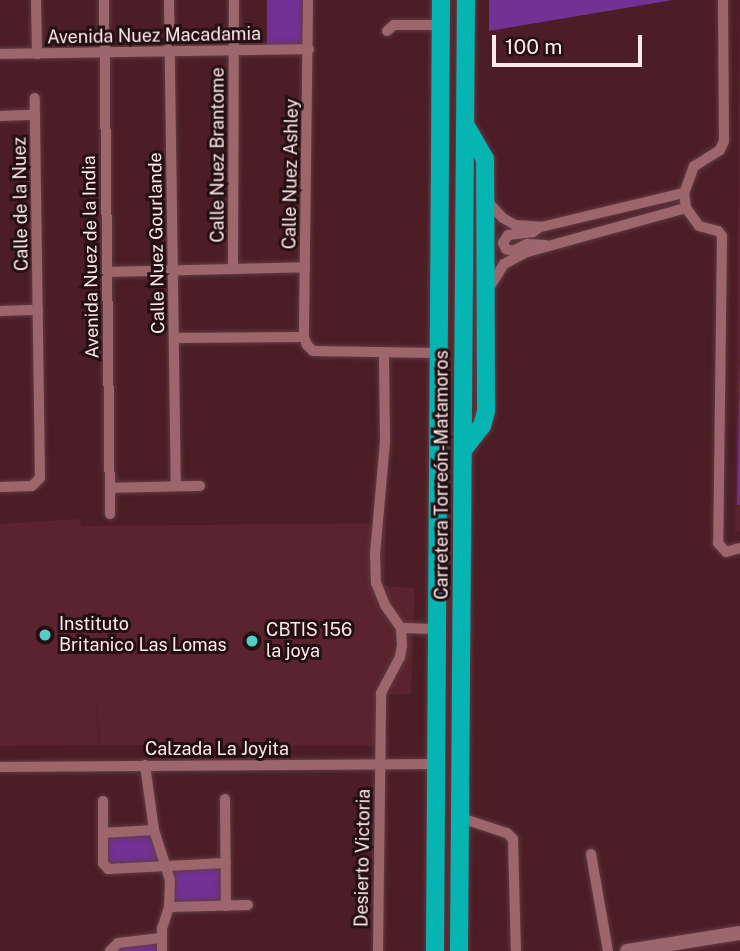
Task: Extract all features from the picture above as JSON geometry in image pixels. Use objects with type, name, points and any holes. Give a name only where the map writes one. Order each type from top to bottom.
[{"type":"highway","points":[[435,951],[434,764],[441,0]]},
{"type":"highway","name":"Carretera Torreón-Matamoros","points":[[459,951],[466,0]]},
{"type":"highway","points":[[463,450],[482,426],[486,411],[485,159],[465,125]]},
{"type":"highway","points":[[434,764],[448,779],[454,922],[459,951]]},
{"type":"street","points":[[36,0],[37,54]]},
{"type":"street","name":"Avenida Nuez de la India","points":[[104,0],[110,514]]},
{"type":"street","name":"Calle Nuez Gourlande","points":[[169,0],[176,486]]},
{"type":"street","name":"Calle Nuez Brantome","points":[[233,269],[234,0]]},
{"type":"street","name":"Calle Nuez Ashley","points":[[308,0],[304,337],[313,351],[384,354]]},
{"type":"street","points":[[723,0],[724,141],[720,150],[694,166],[684,193],[686,208],[699,226],[718,231],[722,236],[718,543],[726,552],[740,548]]},
{"type":"street","points":[[387,31],[394,25],[441,25]]},
{"type":"street","name":"Avenida Nuez Macadamia","points":[[0,54],[309,48]]},
{"type":"street","name":"Calle de la Nuez","points":[[0,487],[32,486],[40,478],[35,98]]},
{"type":"street","points":[[0,116],[35,115]]},
{"type":"street","points":[[485,198],[503,218],[515,225],[541,227],[684,193]]},
{"type":"street","points":[[485,298],[493,278],[504,264],[527,252],[686,208]]},
{"type":"street","points":[[541,227],[533,232],[508,235],[503,243],[506,249],[513,251],[536,243],[549,246]]},
{"type":"street","points":[[107,272],[305,267]]},
{"type":"street","points":[[0,311],[38,310]]},
{"type":"street","points":[[174,338],[304,337]]},
{"type":"street","points":[[435,629],[401,628],[385,605],[376,583],[375,554],[385,441],[384,354],[437,353]]},
{"type":"street","points":[[110,488],[200,486]]},
{"type":"street","name":"Desierto Victoria","points":[[378,951],[381,693],[400,657],[401,628]]},
{"type":"street","name":"Calzada La Joyita","points":[[0,767],[434,764]]},
{"type":"street","points":[[145,765],[154,830],[170,880],[169,907],[160,938],[162,951]]},
{"type":"street","points":[[225,799],[226,901]]},
{"type":"street","points":[[103,801],[105,868],[226,863]]},
{"type":"street","points":[[461,818],[512,836],[516,951]]},
{"type":"street","points":[[103,832],[154,830]]},
{"type":"street","points":[[591,854],[608,951]]},
{"type":"street","points":[[169,907],[226,901],[248,905]]},
{"type":"street","points":[[627,951],[706,936],[740,933]]},
{"type":"street","points":[[687,951],[706,936]]},
{"type":"street","points":[[110,951],[118,943],[160,938]]},
{"type":"shaded area","points":[[267,0],[304,0],[304,46],[267,46]]},
{"type":"shaded area","points":[[489,0],[673,0],[489,31]]},
{"type":"shaded area","points":[[740,0],[740,531],[735,533]]},
{"type":"shaded area","points":[[740,357],[740,505],[737,505]]},
{"type":"shaded area","name":"CBTIS 156 la joya","points":[[80,519],[81,526],[386,523],[384,586],[415,588],[411,694],[385,694],[383,746],[100,745],[95,689],[99,745],[0,746],[0,524]]},
{"type":"shaded area","points":[[153,832],[163,865],[106,866],[104,835]]},
{"type":"shaded area","points":[[168,864],[224,864],[224,904],[168,904]]},
{"type":"shaded area","points":[[159,940],[160,951],[112,951],[113,948]]},
{"type":"place","name":"Instituto Britanico Las Lomas","points":[[45,635]]},
{"type":"place","name":"CBTIS 156 la joya","points":[[252,641]]}]
